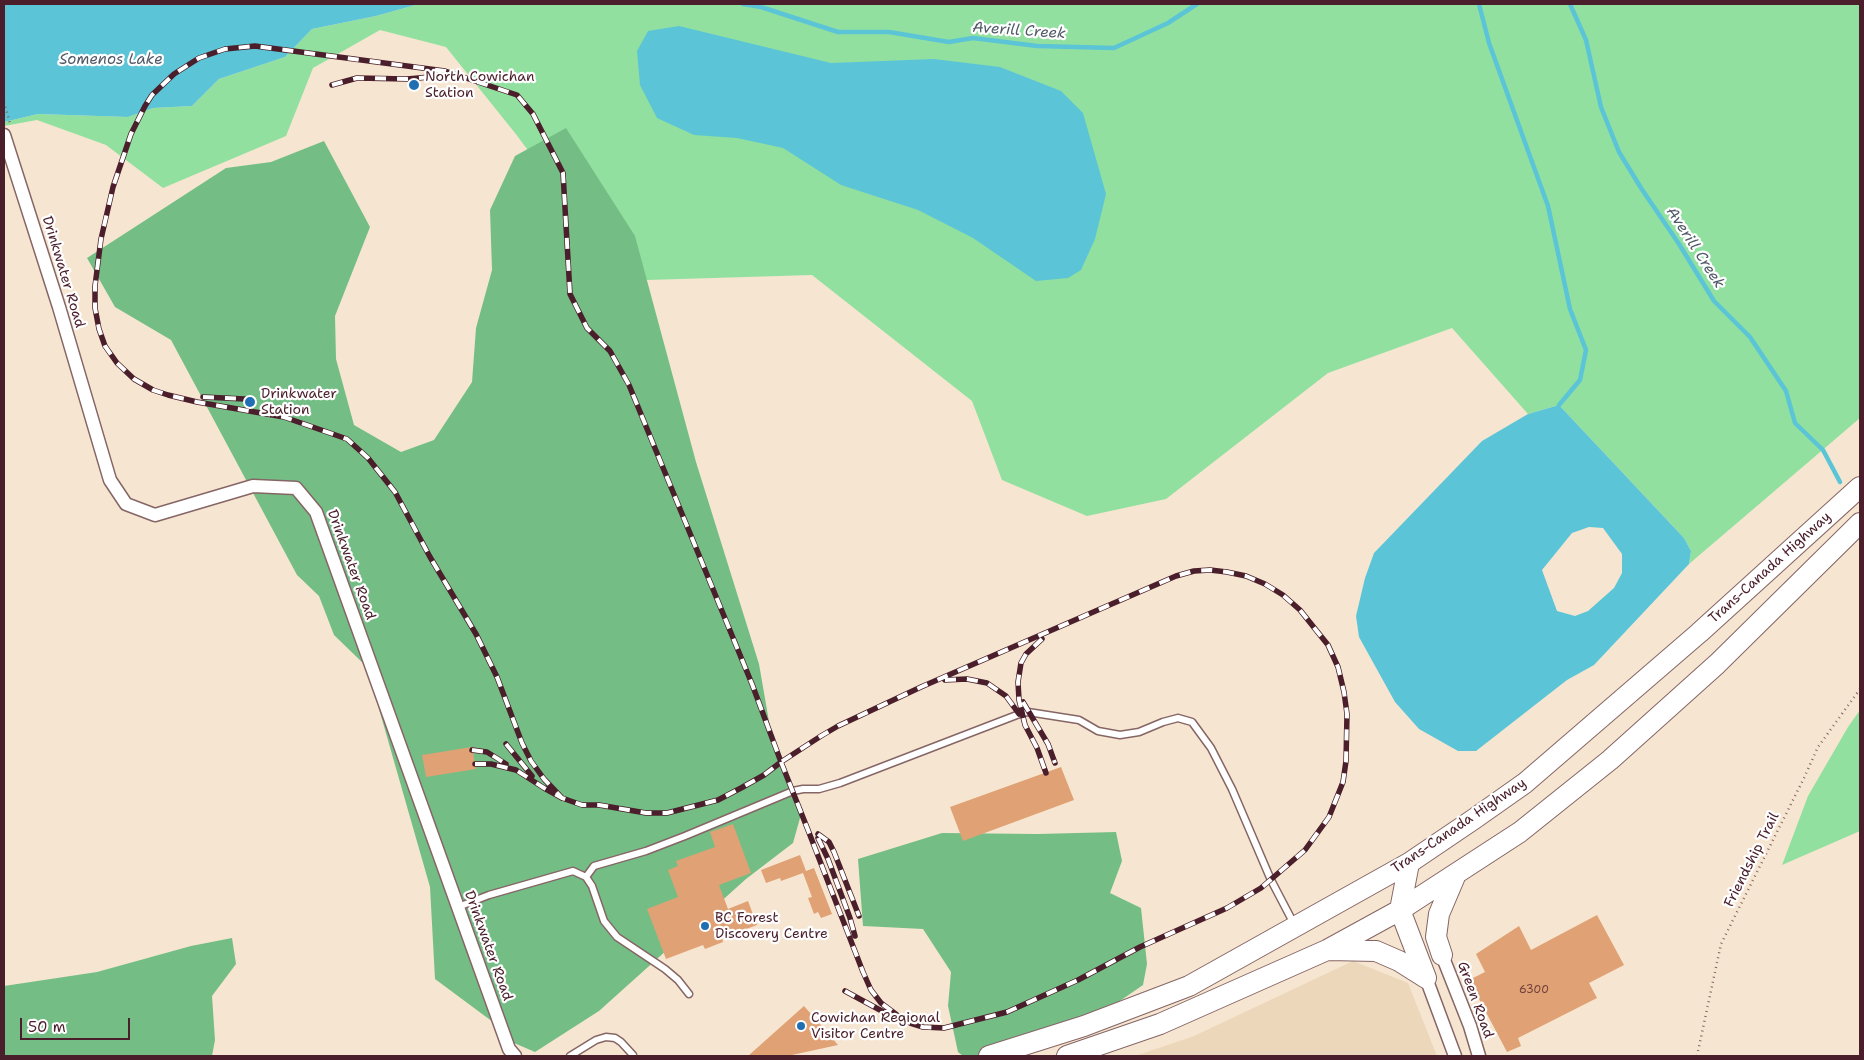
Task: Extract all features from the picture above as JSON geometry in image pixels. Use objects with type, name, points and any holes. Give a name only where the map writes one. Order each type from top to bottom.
[{"type":"highway","name":"Trans-Canada Highway","points":[[989,1056],[1084,1026],[1189,986],[1409,863],[1525,783],[1699,633],[1860,487]]},
{"type":"highway","name":"Trans-Canada Highway","points":[[1067,1056],[1160,1024],[1327,950],[1400,910],[1520,832],[1610,760],[1717,664],[1860,523]]},
{"type":"highway","points":[[1409,863],[1400,910],[1426,978]]},
{"type":"highway","points":[[1442,955],[1436,937],[1439,914],[1456,874]]},
{"type":"highway","points":[[1327,950],[1376,951],[1399,961],[1426,978]]},
{"type":"street","name":"Drinkwater Road","points":[[4,135],[59,308],[110,480],[126,504],[155,515],[253,486],[296,488],[316,512],[511,1054]]},
{"type":"street","name":"Green Road","points":[[1442,955],[1470,1026],[1479,1056]]},
{"type":"street","points":[[1426,978],[1456,1056]]},
{"type":"lane","points":[[586,877],[594,866],[646,851],[793,791],[819,789],[840,783],[1022,713],[1028,712],[1079,720],[1098,731],[1120,735],[1139,732],[1178,718],[1192,722],[1211,748],[1232,789],[1271,880],[1296,927]]},
{"type":"lane","points":[[458,907],[489,895],[573,871],[586,877],[592,886],[604,921],[617,937],[665,969],[678,980],[689,994]]},
{"type":"lane","points":[[570,1056],[596,1040],[606,1037],[615,1038],[634,1055]]},
{"type":"path","name":"Friendship Trail","points":[[1697,1056],[1721,944],[1818,747],[1860,689]]},
{"type":"shaded area","points":[[1353,961],[1408,983],[1437,1056],[1135,1056],[1194,1036]]},
{"type":"green space","points":[[419,4],[1860,4],[1860,418],[1689,564],[1691,551],[1684,538],[1559,405],[1528,414],[1452,328],[1328,373],[1166,499],[1087,516],[1002,480],[972,401],[812,275],[647,280],[585,226],[515,133],[446,47],[380,30],[313,68],[286,136],[163,188],[106,145],[37,120],[4,126],[4,122],[38,114],[128,117],[153,108],[192,106],[219,79],[285,57],[312,29],[376,16]]},
{"type":"green space","points":[[566,128],[635,236],[696,462],[759,664],[771,733],[802,811],[793,843],[746,879],[599,1011],[535,1052],[500,1037],[497,1025],[435,979],[430,887],[367,667],[334,635],[319,596],[297,575],[171,340],[115,307],[87,258],[226,168],[271,162],[324,141],[370,227],[335,316],[336,359],[354,425],[401,452],[434,440],[472,382],[476,328],[492,270],[490,210],[515,156]]},
{"type":"green space","points":[[1860,710],[1860,831],[1782,865],[1808,796]]},
{"type":"green space","points":[[1116,832],[1122,861],[1110,893],[1141,908],[1147,964],[1143,985],[1114,1005],[985,1056],[963,1056],[958,1052],[948,1006],[951,972],[923,929],[863,926],[858,859],[942,833],[1038,834]]},
{"type":"green space","points":[[232,938],[236,964],[212,996],[215,1040],[212,1056],[4,1056],[4,986],[97,972],[191,946]]},
{"type":"water","name":"Somenos Lake","points":[[4,4],[419,4],[376,16],[312,29],[285,57],[219,79],[192,106],[153,108],[128,117],[38,114],[4,122]]},
{"type":"water","points":[[679,26],[831,63],[934,59],[1000,67],[1061,91],[1083,113],[1106,194],[1095,239],[1081,270],[1068,278],[1036,281],[973,238],[918,210],[841,185],[783,148],[737,138],[694,135],[657,118],[640,85],[637,51],[648,31]]},
{"type":"water","points":[[1559,405],[1684,538],[1691,551],[1689,564],[1594,665],[1567,680],[1476,751],[1458,751],[1419,729],[1395,702],[1359,637],[1356,616],[1365,578],[1374,553],[1482,441],[1528,414]],"holes":[[[1589,527],[1603,528],[1622,554],[1622,573],[1614,588],[1588,611],[1575,616],[1557,611],[1542,570],[1572,533]]]},
{"type":"building","points":[[472,747],[476,769],[426,777],[422,755]]},
{"type":"building","points":[[1061,767],[1074,800],[963,841],[950,807]]},
{"type":"building","points":[[733,824],[751,873],[719,885],[728,909],[748,901],[757,925],[722,938],[723,942],[705,949],[703,945],[666,959],[647,909],[678,897],[668,870],[678,866],[676,861],[715,847],[710,832]]},
{"type":"building","points":[[800,855],[806,871],[814,868],[832,914],[821,918],[818,912],[814,914],[808,898],[812,897],[803,873],[781,881],[780,878],[766,883],[761,870]]},
{"type":"building","points":[[1597,915],[1624,965],[1589,983],[1597,998],[1518,1038],[1521,1046],[1507,1052],[1469,980],[1485,972],[1476,954],[1519,926],[1531,950]]},
{"type":"building","name":"Cowichan Regional Visitor Centre","points":[[804,1006],[838,1045],[792,1055],[748,1056]]},
{"type":"waterway","name":"Averill Creek","points":[[743,4],[761,7],[838,32],[889,32],[949,42],[973,38],[1037,46],[1114,48],[1168,23],[1197,4]]},
{"type":"waterway","name":"Averill Creek","points":[[1479,4],[1489,43],[1548,206],[1570,309],[1586,350],[1580,380],[1559,405]]},
{"type":"waterway","name":"Averill Creek","points":[[1570,4],[1586,40],[1601,107],[1619,152],[1714,301],[1750,337],[1786,391],[1795,423],[1823,450],[1840,482]]},
{"type":"railway","points":[[475,764],[491,764],[516,770],[562,798],[582,805],[599,805],[646,813],[667,813],[718,800],[764,775],[781,762],[838,726],[921,687],[1176,576],[1194,571],[1210,570],[1246,576],[1265,584],[1283,595],[1300,610],[1328,645],[1338,667],[1347,714],[1346,761],[1343,782],[1329,817],[1305,850],[1261,888],[1227,908],[1140,947],[1078,980],[1007,1012],[944,1028],[923,1027],[910,1023],[881,1003],[871,990],[781,762],[752,684],[629,385],[610,351],[587,328],[570,294],[563,173],[533,114],[517,95],[445,71],[255,46],[225,49],[199,58],[174,74],[152,95],[131,134],[113,187],[101,239],[95,286],[95,308],[105,346],[117,363],[134,379],[153,390],[197,402],[284,417],[347,439],[368,458],[395,492],[430,557],[476,634],[497,677],[522,743],[531,761],[544,779],[562,798]]},
{"type":"railway","points":[[332,85],[357,78],[407,79],[441,76]]},
{"type":"railway","points":[[203,397],[245,399]]},
{"type":"railway","points":[[1042,639],[1026,654],[1021,663],[1018,682],[1019,700],[1025,725],[1037,748],[1046,773]]},
{"type":"railway","points":[[945,680],[967,679],[987,683],[1006,696],[1019,714]]},
{"type":"railway","points":[[1023,702],[1048,744],[1055,763]]},
{"type":"railway","points":[[506,744],[532,776]]},
{"type":"railway","points":[[472,750],[487,752],[506,764]]},
{"type":"railway","points":[[818,834],[829,842],[859,916]]},
{"type":"railway","points":[[818,838],[828,859],[855,936]]},
{"type":"railway","points":[[845,991],[891,1016]]},
{"type":"place","name":"North Cowichan Station","points":[[414,85]]},
{"type":"place","name":"Drinkwater Station","points":[[250,402]]},
{"type":"place","name":"BC Forest Discovery Centre","points":[[705,926]]},
{"type":"place","name":"Cowichan Regional Visitor Centre","points":[[801,1026]]}]
